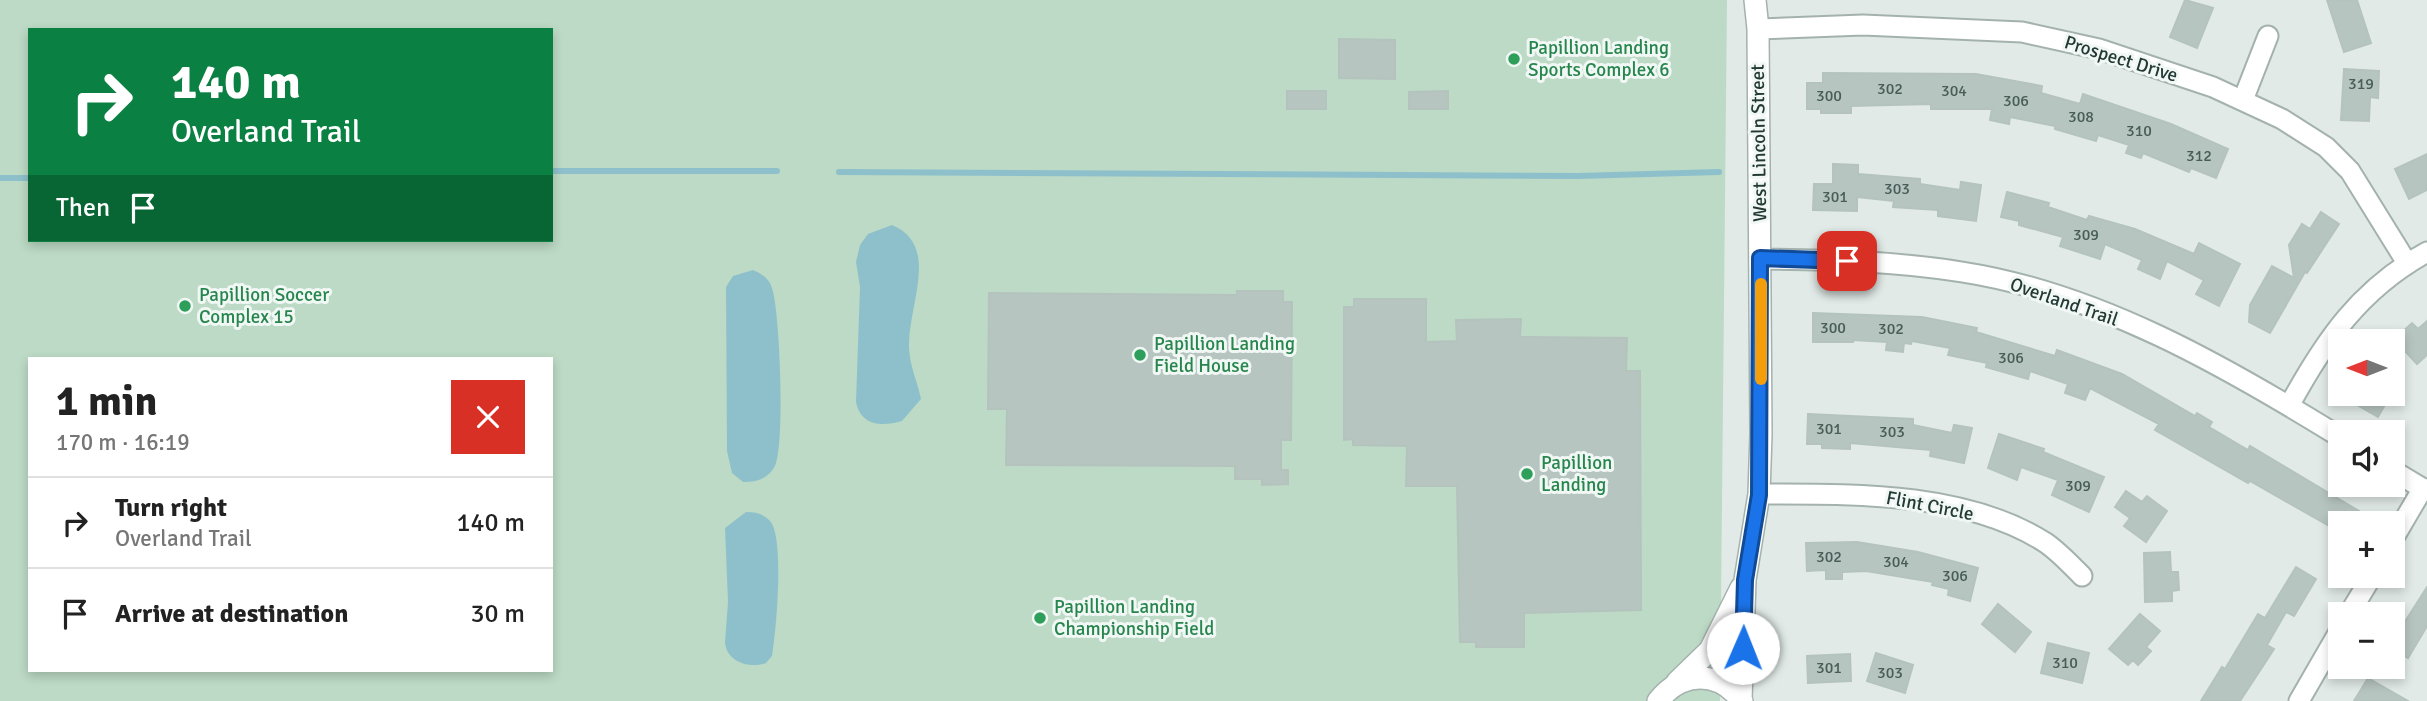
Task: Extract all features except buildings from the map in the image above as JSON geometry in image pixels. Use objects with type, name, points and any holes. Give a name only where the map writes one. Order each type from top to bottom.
[{"type":"street","name":"West Lincoln Street","points":[[1742,701],[1745,580],[1759,495],[1760,258],[1758,29],[1755,0]]},
{"type":"street","name":"Prospect Drive","points":[[1758,29],[1863,25],[2022,32],[2099,49],[2213,87],[2282,119],[2326,147],[2350,171],[2407,263]]},
{"type":"street","points":[[2243,100],[2268,36]]},
{"type":"street","points":[[2289,406],[2319,351],[2351,310],[2407,263],[2427,252]]},
{"type":"street","name":"Overland Trail","points":[[1760,258],[1869,261],[1963,272],[2027,287],[2110,315],[2189,352],[2328,430]]},
{"type":"street","points":[[2405,478],[2425,490],[2405,521]]},
{"type":"street","name":"Flint Circle","points":[[1759,495],[1878,497],[1957,509],[2004,523],[2047,544],[2082,576]]},
{"type":"street","name":"West Lincoln Street","points":[[1658,701],[1710,650],[1745,580]]},
{"type":"street","points":[[2299,701],[2328,651]]},
{"type":"street","points":[[1677,682],[1714,680],[1725,685],[1742,701]]},
{"type":"green space","name":"Papillion Landing","points":[[0,0],[1727,0],[1720,701],[0,701]]},
{"type":"water","points":[[892,225],[908,235],[916,249],[919,265],[909,340],[911,362],[921,399],[902,421],[880,424],[862,416],[856,402],[860,287],[856,262],[860,245],[868,234]]},
{"type":"water","points":[[753,270],[769,282],[775,302],[780,433],[775,466],[769,474],[762,479],[743,482],[732,473],[727,451],[726,287],[733,276]]},
{"type":"water","points":[[746,512],[760,514],[770,521],[775,531],[777,546],[778,586],[772,656],[760,665],[746,664],[734,659],[726,649],[725,642],[728,602],[725,528]]},
{"type":"waterway","points":[[553,171],[777,171]]},
{"type":"waterway","points":[[839,172],[1578,176],[1719,172]]},
{"type":"waterway","points":[[0,178],[28,178]]},
{"type":"slow traffic","points":[[1761,284],[1761,379]]},
{"type":"place","name":"Papillion Landing Sports Complex 6","points":[[1514,59]]},
{"type":"place","name":"Papillion Soccer Complex 15","points":[[185,306]]},
{"type":"place","name":"Papillion Landing Field House","points":[[1140,355]]},
{"type":"place","name":"Papillion Landing","points":[[1527,474]]},
{"type":"place","name":"Papillion Landing Championship Field","points":[[1040,618]]},
{"type":"route","points":[[1743,648],[1745,580],[1759,495],[1760,258],[1847,261]]}]
